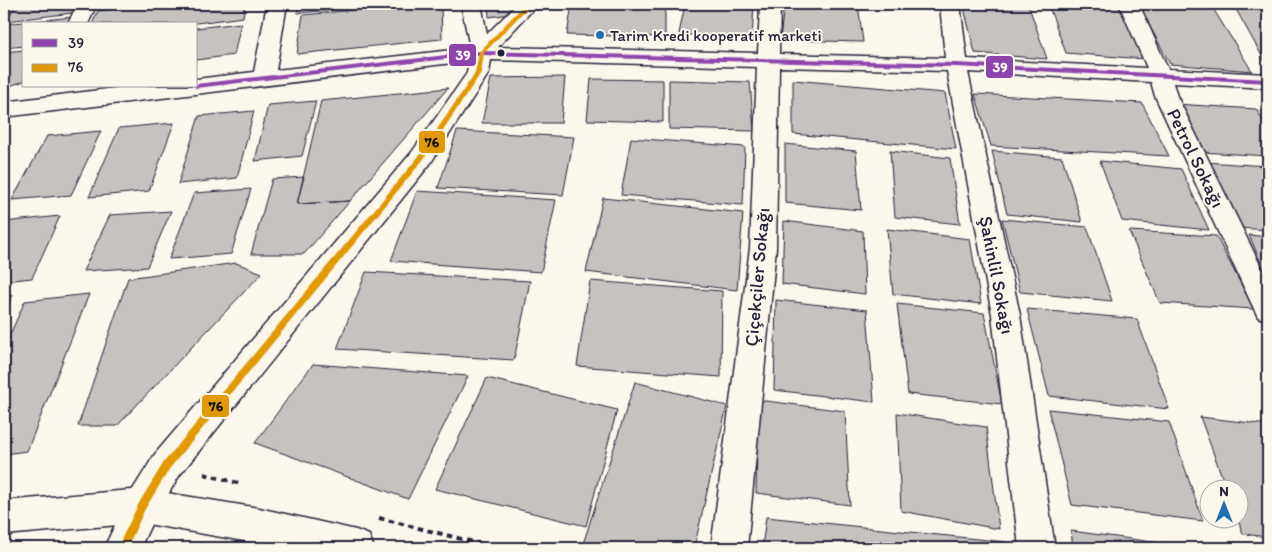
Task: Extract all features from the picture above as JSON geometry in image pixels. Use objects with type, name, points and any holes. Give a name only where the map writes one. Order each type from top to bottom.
[{"type":"street","points":[[79,22],[87,4]]},
{"type":"street","points":[[264,77],[277,4]]},
{"type":"street","points":[[122,548],[142,506],[167,465],[421,158],[478,73],[481,54],[471,4]]},
{"type":"street","points":[[481,54],[528,4]]},
{"type":"street","name":"Çiçekçiler Sokağı","points":[[729,548],[763,248],[770,4]]},
{"type":"street","name":"Şahinlil Sokağı","points":[[950,4],[956,65],[1006,315],[1037,548]]},
{"type":"street","name":"Petrol Sokağı","points":[[1129,4],[1166,96],[1268,309]]},
{"type":"street","points":[[198,86],[481,54],[956,65],[1268,81]]},
{"type":"street","points":[[4,108],[45,96],[163,88]]},
{"type":"street","points":[[4,518],[142,506],[259,525],[356,548]]},
{"type":"building","points":[[16,4],[84,4],[80,12],[7,21]]},
{"type":"building","points":[[156,4],[245,4],[243,17],[198,23],[93,22],[98,11]]},
{"type":"building","points":[[299,4],[362,4],[361,8],[297,13]]},
{"type":"building","points":[[416,4],[441,4],[442,39],[297,54],[303,15]]},
{"type":"building","points":[[488,4],[520,4],[511,14],[489,17]]},
{"type":"building","points":[[572,4],[665,4],[665,37],[567,35]]},
{"type":"building","points":[[685,4],[754,4],[752,40],[679,34]]},
{"type":"building","points":[[784,4],[858,4],[863,42],[780,40]]},
{"type":"building","points":[[963,4],[1028,4],[1047,59],[975,53]]},
{"type":"building","points":[[1048,4],[1118,4],[1145,59],[1066,53]]},
{"type":"building","points":[[1138,4],[1210,4],[1252,71],[1170,64]]},
{"type":"building","points":[[1233,4],[1268,4],[1268,67]]},
{"type":"building","points":[[73,17],[70,22],[24,22]]},
{"type":"building","points":[[22,22],[22,46],[4,48],[4,24]]},
{"type":"building","points":[[241,23],[234,55],[198,60],[198,28]]},
{"type":"building","points":[[22,50],[22,82],[4,88],[4,52]]},
{"type":"building","points":[[565,77],[561,123],[482,123],[491,78]]},
{"type":"building","points":[[591,79],[663,80],[663,122],[587,120]]},
{"type":"building","points":[[669,80],[750,82],[754,131],[669,129]]},
{"type":"building","points":[[793,80],[945,93],[956,149],[793,134]]},
{"type":"building","points":[[448,88],[350,201],[297,204],[321,101]]},
{"type":"building","points":[[975,94],[1142,103],[1169,156],[991,146]]},
{"type":"building","points":[[316,101],[302,156],[255,161],[268,105]]},
{"type":"building","points":[[1175,104],[1256,109],[1268,128],[1268,156],[1201,152]]},
{"type":"building","points":[[254,111],[237,178],[178,184],[199,116]]},
{"type":"building","points":[[174,123],[149,191],[89,197],[119,128]]},
{"type":"building","points":[[101,131],[71,195],[12,200],[47,136]]},
{"type":"building","points":[[457,131],[574,137],[563,195],[438,188]]},
{"type":"building","points":[[631,138],[745,147],[743,205],[621,195]]},
{"type":"building","points":[[785,144],[856,151],[861,210],[785,203]]},
{"type":"building","points":[[890,151],[950,158],[960,224],[895,217]]},
{"type":"building","points":[[992,151],[1062,157],[1082,222],[1007,214]]},
{"type":"building","points":[[1100,161],[1181,169],[1209,230],[1122,221]]},
{"type":"building","points":[[1204,162],[1268,166],[1268,230],[1240,228]]},
{"type":"building","points":[[304,177],[297,204],[350,201],[304,254],[251,254],[272,179]]},
{"type":"building","points":[[251,189],[231,254],[169,259],[194,193]]},
{"type":"building","points":[[417,191],[556,200],[541,272],[391,261]]},
{"type":"building","points":[[603,198],[743,213],[737,290],[586,272]]},
{"type":"building","points":[[171,211],[147,267],[83,271],[110,215]]},
{"type":"building","points":[[60,216],[32,278],[4,281],[4,222]]},
{"type":"building","points":[[1002,219],[1087,227],[1112,301],[1020,292]]},
{"type":"building","points":[[784,221],[863,231],[865,294],[782,284]]},
{"type":"building","points":[[887,229],[970,239],[981,304],[893,294]]},
{"type":"building","points":[[1129,231],[1216,236],[1254,309],[1160,303]]},
{"type":"building","points":[[1249,235],[1268,237],[1268,279]]},
{"type":"building","points":[[236,263],[262,273],[117,426],[78,426],[128,278]]},
{"type":"building","points":[[366,272],[530,281],[514,360],[337,349]]},
{"type":"building","points":[[590,281],[722,291],[721,377],[577,366]]},
{"type":"building","points":[[89,294],[27,451],[4,454],[4,348],[25,301]]},
{"type":"building","points":[[13,295],[4,314],[4,296]]},
{"type":"building","points":[[776,300],[867,310],[874,402],[774,390]]},
{"type":"building","points":[[897,304],[984,313],[1002,404],[908,394]]},
{"type":"building","points":[[1027,309],[1137,319],[1169,409],[1049,396]]},
{"type":"building","points":[[313,364],[468,376],[408,499],[255,443]]},
{"type":"building","points":[[487,378],[617,410],[586,526],[435,489]]},
{"type":"building","points":[[635,382],[727,406],[694,548],[609,548],[584,541]]},
{"type":"building","points":[[758,400],[845,411],[850,505],[756,493]]},
{"type":"building","points":[[1048,409],[1169,422],[1200,512],[1200,521],[1072,505]]},
{"type":"building","points":[[897,413],[986,427],[999,529],[901,511]]},
{"type":"building","points":[[1200,417],[1268,425],[1268,537],[1243,534],[1242,530],[1250,530],[1250,480],[1223,480]]},
{"type":"building","points":[[766,517],[1006,542],[1007,548],[762,548]]},
{"type":"building","points":[[1071,531],[1198,548],[1073,548]]},
{"type":"transit line","name":"76","points":[[122,548],[142,506],[167,465],[421,158],[478,73],[481,53],[528,4]]},
{"type":"transit line","name":"39","points":[[198,86],[481,53],[956,65],[1268,81]]},
{"type":"place","name":"Tarim Kredi kooperatif marketi","points":[[600,35]]}]
